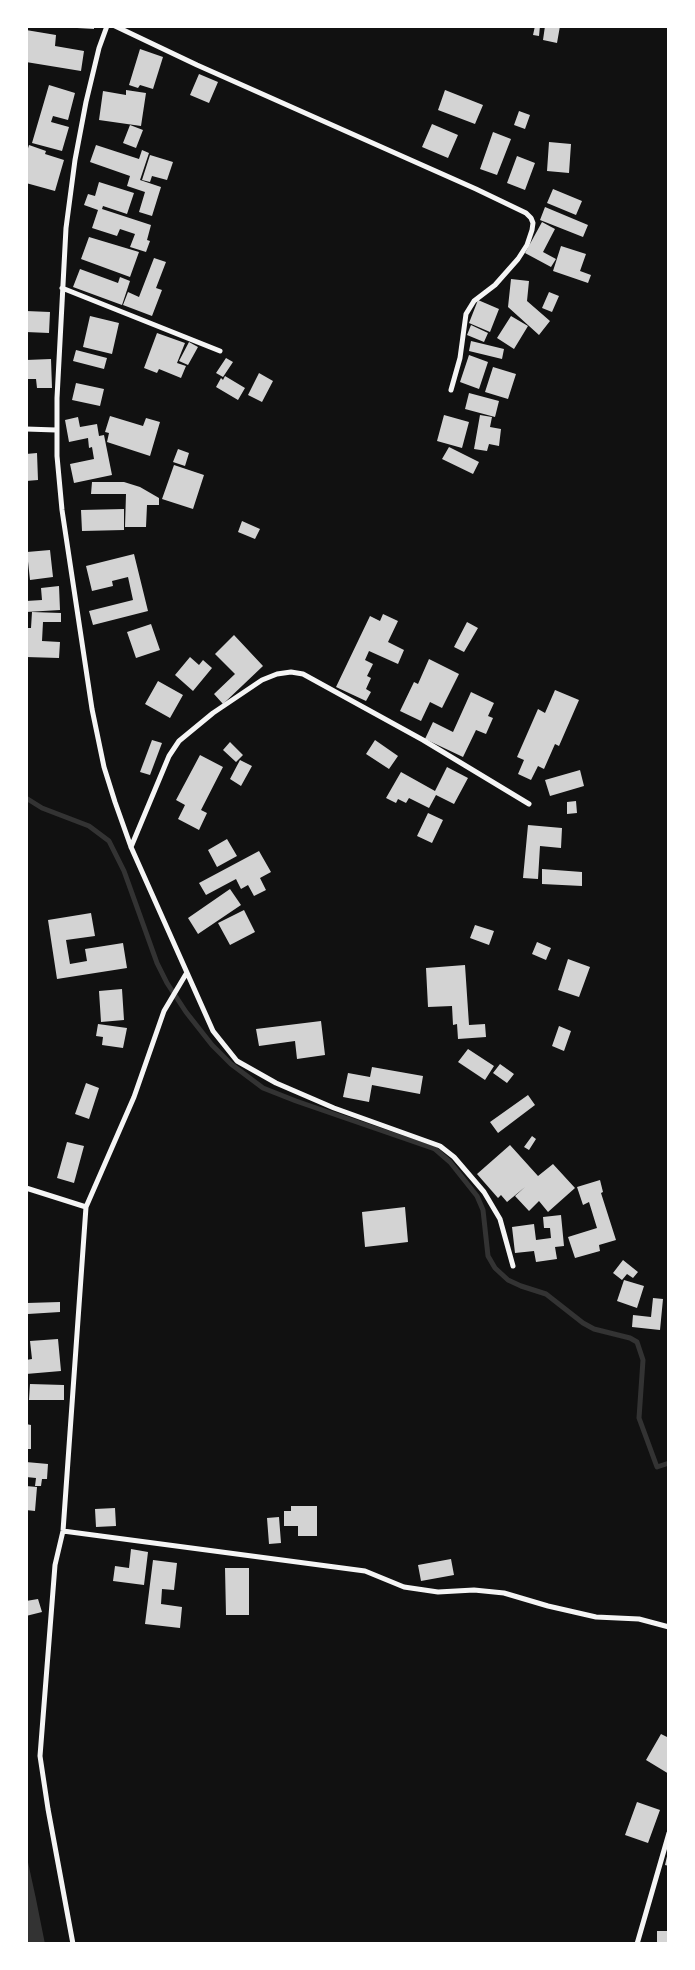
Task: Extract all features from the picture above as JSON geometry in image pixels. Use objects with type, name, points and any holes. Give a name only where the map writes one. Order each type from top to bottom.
[{"type":"street","points":[[107,26],[94,70],[75,160],[66,228],[56,430],[58,479],[62,510],[92,709],[104,766],[132,847],[186,974],[213,1031],[237,1061],[276,1083],[334,1108],[440,1146],[454,1157],[484,1192],[500,1219],[513,1266]]},
{"type":"street","points":[[115,26],[197,65],[476,189],[531,218],[533,223],[532,230],[527,245],[518,259],[494,285],[474,301],[466,314],[460,358],[451,390]]},
{"type":"street","points":[[62,288],[220,351]]},
{"type":"street","points":[[26,429],[56,430]]},
{"type":"street","points":[[132,847],[169,756],[179,741],[213,713],[262,680],[277,674],[291,672],[303,674],[423,740],[529,804]]},
{"type":"street","points":[[73,1944],[40,1756],[55,1565],[63,1531],[86,1207],[134,1097],[164,1011],[186,974]]},
{"type":"street","points":[[26,1188],[86,1207]]},
{"type":"street","points":[[63,1531],[365,1571],[404,1586],[438,1592],[474,1590],[504,1593],[596,1617],[639,1618],[669,1627]]},
{"type":"street","points":[[637,1944],[669,1833]]},
{"type":"shaded area","points":[[26,1853],[36,1899],[45,1944],[26,1944]]},
{"type":"building","points":[[77,26],[94,26],[94,29],[77,28]]},
{"type":"building","points":[[535,26],[540,26],[539,36],[533,35]]},
{"type":"building","points":[[545,26],[560,26],[557,43],[543,40]]},
{"type":"building","points":[[26,30],[56,35],[55,46],[84,51],[81,71],[26,62]]},
{"type":"building","points":[[140,49],[163,57],[153,89],[140,85],[138,88],[129,85]]},
{"type":"building","points":[[199,74],[218,82],[209,103],[190,95]]},
{"type":"building","points":[[49,85],[75,93],[68,120],[53,116],[51,122],[69,127],[62,151],[32,143]]},
{"type":"building","points":[[126,90],[146,93],[141,126],[99,120],[103,91],[126,95]]},
{"type":"building","points":[[445,90],[483,105],[475,124],[438,110]]},
{"type":"building","points":[[519,111],[530,115],[525,129],[514,125]]},
{"type":"building","points":[[432,124],[458,135],[448,158],[422,147]]},
{"type":"building","points":[[130,125],[143,130],[136,148],[123,143]]},
{"type":"building","points":[[493,132],[511,139],[497,175],[480,169]]},
{"type":"building","points":[[549,142],[571,144],[569,173],[547,171]]},
{"type":"building","points":[[29,145],[46,151],[45,154],[64,160],[55,191],[26,183],[26,155]]},
{"type":"building","points":[[96,145],[139,159],[142,150],[149,153],[140,180],[161,187],[152,216],[139,212],[145,192],[127,186],[130,176],[90,162]]},
{"type":"building","points":[[150,155],[173,162],[167,180],[152,176],[150,182],[142,180]]},
{"type":"building","points":[[517,156],[535,163],[525,190],[507,183]]},
{"type":"building","points":[[99,182],[134,193],[127,214],[103,206],[102,209],[151,225],[147,240],[150,241],[146,252],[130,247],[135,234],[120,229],[117,236],[92,228],[98,210],[84,205],[88,194],[95,196]]},
{"type":"building","points":[[553,189],[582,201],[576,215],[547,203]]},
{"type":"building","points":[[545,207],[588,225],[583,237],[540,220]]},
{"type":"building","points":[[542,222],[555,229],[543,252],[556,259],[551,267],[525,253]]},
{"type":"building","points":[[89,237],[139,252],[130,277],[81,259]]},
{"type":"building","points":[[561,246],[586,254],[580,271],[591,275],[588,283],[553,271]]},
{"type":"building","points":[[154,258],[166,262],[156,288],[162,290],[152,316],[123,305],[128,292],[139,297]]},
{"type":"building","points":[[80,269],[118,283],[120,277],[130,281],[122,305],[73,287]]},
{"type":"building","points":[[511,279],[529,281],[527,301],[550,321],[539,335],[508,307]]},
{"type":"building","points":[[549,292],[559,296],[552,312],[542,308]]},
{"type":"building","points":[[478,300],[499,309],[490,332],[469,323]]},
{"type":"building","points":[[26,311],[50,312],[49,333],[26,332]]},
{"type":"building","points":[[90,316],[119,323],[112,354],[83,347]]},
{"type":"building","points":[[511,316],[528,326],[514,349],[497,338]]},
{"type":"building","points":[[471,325],[488,333],[484,342],[467,335]]},
{"type":"building","points":[[157,333],[185,343],[177,363],[186,366],[181,378],[159,369],[157,373],[144,368]]},
{"type":"building","points":[[471,341],[504,349],[502,359],[469,351]]},
{"type":"building","points":[[189,342],[198,347],[188,365],[179,361]]},
{"type":"building","points":[[76,350],[107,358],[104,369],[73,361]]},
{"type":"building","points":[[469,355],[488,362],[479,389],[460,382]]},
{"type":"building","points":[[226,358],[233,362],[223,377],[216,373]]},
{"type":"building","points":[[51,359],[52,388],[37,388],[36,379],[26,379],[26,360]]},
{"type":"building","points":[[493,367],[516,374],[508,399],[485,392]]},
{"type":"building","points":[[259,373],[273,381],[262,402],[248,395]]},
{"type":"building","points":[[225,376],[245,388],[238,400],[216,387],[221,378],[223,380]]},
{"type":"building","points":[[76,383],[104,389],[100,406],[72,400]]},
{"type":"building","points":[[469,393],[499,401],[495,417],[465,409]]},
{"type":"building","points":[[444,415],[469,422],[462,448],[437,441]]},
{"type":"building","points":[[480,415],[492,417],[490,427],[501,429],[499,446],[489,444],[487,451],[474,449]]},
{"type":"building","points":[[110,416],[143,426],[146,418],[160,422],[150,456],[107,442],[109,433],[105,432]]},
{"type":"building","points":[[78,417],[80,427],[97,424],[99,436],[104,435],[112,475],[74,483],[70,464],[94,459],[92,447],[89,448],[88,438],[69,442],[65,420]]},
{"type":"building","points":[[449,447],[479,462],[473,474],[442,459]]},
{"type":"building","points":[[178,449],[189,453],[185,466],[173,462]]},
{"type":"building","points":[[37,453],[38,480],[26,481],[26,454]]},
{"type":"building","points":[[174,465],[204,475],[193,509],[162,499]]},
{"type":"building","points":[[92,482],[124,482],[140,487],[159,498],[159,505],[147,505],[146,527],[125,527],[126,494],[91,494]]},
{"type":"building","points":[[124,509],[124,530],[82,531],[81,510]]},
{"type":"building","points":[[242,521],[260,529],[255,539],[238,532]]},
{"type":"building","points":[[50,550],[53,577],[30,580],[27,552]]},
{"type":"building","points":[[134,554],[148,611],[93,625],[89,611],[133,600],[128,577],[112,581],[113,586],[92,591],[86,566]]},
{"type":"building","points":[[59,586],[60,610],[26,612],[26,601],[42,600],[41,588]]},
{"type":"building","points":[[32,612],[61,613],[61,622],[43,622],[42,641],[60,642],[59,658],[26,657],[26,628],[31,628]]},
{"type":"building","points":[[383,614],[398,621],[388,642],[404,650],[398,664],[369,651],[365,660],[373,664],[367,676],[371,678],[366,689],[371,692],[366,701],[336,687],[370,616],[380,621]]},
{"type":"building","points":[[467,622],[478,628],[464,652],[454,647]]},
{"type":"building","points":[[151,624],[160,650],[136,658],[127,632]]},
{"type":"building","points":[[234,635],[263,666],[223,704],[214,694],[235,674],[215,654]]},
{"type":"building","points":[[190,657],[199,665],[203,660],[212,668],[193,691],[175,675]]},
{"type":"building","points":[[429,659],[459,674],[442,708],[430,702],[421,721],[400,711],[414,682],[418,684]]},
{"type":"building","points":[[158,681],[183,695],[170,718],[145,704]]},
{"type":"building","points":[[555,690],[579,700],[559,746],[555,744],[544,769],[538,766],[531,780],[518,774],[524,760],[517,757],[538,709],[545,713]]},
{"type":"building","points":[[471,692],[494,703],[488,716],[493,718],[486,734],[476,730],[463,757],[425,739],[433,722],[453,732]]},
{"type":"building","points":[[152,740],[162,743],[150,775],[140,772]]},
{"type":"building","points":[[375,740],[398,756],[389,769],[366,754]]},
{"type":"building","points":[[230,742],[243,755],[236,762],[223,750]]},
{"type":"building","points":[[200,755],[223,767],[201,810],[207,813],[199,830],[178,819],[185,805],[176,800]]},
{"type":"building","points":[[240,760],[252,766],[241,786],[230,779]]},
{"type":"building","points":[[447,767],[468,778],[454,804],[436,795],[429,808],[409,798],[406,803],[398,799],[396,803],[386,798],[401,772],[435,791]]},
{"type":"building","points":[[580,770],[584,786],[550,796],[545,780]]},
{"type":"building","points":[[576,801],[577,813],[567,814],[567,802]]},
{"type":"building","points":[[428,813],[443,820],[432,843],[417,836]]},
{"type":"building","points":[[528,825],[562,828],[561,848],[540,846],[538,879],[523,878]]},
{"type":"building","points":[[227,839],[237,856],[217,867],[208,850]]},
{"type":"building","points":[[259,851],[271,872],[260,878],[266,890],[254,896],[248,885],[241,889],[236,879],[206,895],[199,883]]},
{"type":"building","points":[[542,869],[582,872],[582,886],[542,884]]},
{"type":"building","points":[[230,889],[241,905],[198,934],[188,918]]},
{"type":"building","points":[[244,910],[255,932],[230,945],[218,923]]},
{"type":"building","points":[[91,913],[95,936],[66,940],[70,964],[87,961],[85,949],[123,943],[127,968],[57,979],[48,920]]},
{"type":"building","points":[[475,925],[494,931],[489,945],[470,938]]},
{"type":"building","points":[[537,942],[551,948],[546,960],[532,954]]},
{"type":"building","points":[[568,959],[590,967],[579,997],[558,990]]},
{"type":"building","points":[[465,965],[469,1025],[485,1024],[486,1037],[458,1039],[457,1024],[453,1025],[452,1006],[428,1007],[426,968]]},
{"type":"building","points":[[122,989],[124,1020],[101,1022],[99,991]]},
{"type":"building","points":[[321,1021],[325,1055],[297,1059],[295,1041],[259,1046],[256,1029]]},
{"type":"building","points":[[98,1024],[127,1028],[123,1048],[102,1045],[103,1037],[96,1036]]},
{"type":"building","points":[[559,1026],[571,1031],[564,1051],[552,1046]]},
{"type":"building","points":[[468,1049],[494,1066],[485,1080],[458,1062]]},
{"type":"building","points":[[500,1064],[514,1074],[507,1083],[493,1073]]},
{"type":"building","points":[[372,1067],[423,1076],[420,1094],[372,1085],[369,1102],[343,1097],[348,1073],[370,1077]]},
{"type":"building","points":[[86,1083],[99,1088],[89,1119],[75,1114]]},
{"type":"building","points":[[528,1095],[535,1105],[498,1133],[490,1122]]},
{"type":"building","points":[[532,1136],[536,1139],[529,1150],[524,1147]]},
{"type":"building","points":[[67,1142],[84,1146],[74,1183],[57,1178]]},
{"type":"building","points":[[510,1145],[538,1176],[553,1164],[575,1188],[548,1212],[539,1201],[529,1211],[515,1196],[525,1187],[507,1202],[501,1195],[498,1198],[477,1174]]},
{"type":"building","points":[[600,1180],[603,1192],[601,1193],[616,1240],[599,1245],[600,1251],[575,1258],[568,1237],[597,1228],[589,1202],[583,1205],[577,1187]]},
{"type":"building","points":[[405,1207],[408,1242],[365,1247],[362,1212]]},
{"type":"building","points":[[561,1215],[564,1246],[555,1247],[557,1259],[536,1262],[534,1251],[515,1253],[512,1227],[534,1224],[536,1240],[551,1238],[550,1228],[544,1228],[543,1217]]},
{"type":"building","points":[[623,1260],[638,1272],[633,1278],[627,1274],[622,1280],[613,1273]]},
{"type":"building","points":[[624,1280],[644,1286],[637,1308],[617,1301]]},
{"type":"building","points":[[653,1298],[663,1299],[660,1330],[632,1327],[633,1315],[651,1317]]},
{"type":"building","points":[[60,1302],[60,1312],[28,1314],[27,1303]]},
{"type":"building","points":[[58,1339],[61,1371],[26,1374],[26,1360],[32,1359],[30,1341]]},
{"type":"building","points":[[30,1384],[64,1385],[64,1400],[29,1400]]},
{"type":"building","points":[[26,1424],[31,1425],[31,1449],[26,1449]]},
{"type":"building","points":[[26,1462],[48,1464],[47,1479],[42,1479],[41,1486],[35,1486],[36,1478],[26,1477]]},
{"type":"building","points":[[26,1486],[37,1487],[35,1511],[26,1510]]},
{"type":"building","points":[[291,1506],[317,1506],[317,1536],[298,1536],[298,1526],[284,1526],[284,1511],[291,1511]]},
{"type":"building","points":[[115,1508],[116,1526],[96,1527],[95,1509]]},
{"type":"building","points":[[279,1517],[281,1543],[269,1544],[267,1518]]},
{"type":"building","points":[[131,1549],[148,1552],[144,1585],[113,1581],[115,1566],[129,1568]]},
{"type":"building","points":[[451,1559],[454,1575],[421,1581],[418,1565]]},
{"type":"building","points":[[153,1560],[177,1563],[174,1590],[162,1589],[161,1604],[182,1607],[180,1628],[145,1624]]},
{"type":"building","points":[[225,1568],[249,1568],[249,1615],[226,1615]]},
{"type":"building","points":[[38,1599],[42,1612],[26,1616],[26,1601]]},
{"type":"building","points":[[661,1734],[669,1738],[669,1774],[646,1760]]},
{"type":"building","points":[[637,1802],[660,1810],[648,1843],[625,1835]]},
{"type":"building","points":[[669,1852],[669,1866],[665,1865]]},
{"type":"building","points":[[657,1931],[669,1931],[669,1943],[657,1943]]},
{"type":"waterway","points":[[26,798],[42,808],[89,826],[109,841],[124,871],[157,963],[167,983],[186,1012],[212,1045],[231,1064],[263,1088],[435,1149],[450,1162],[477,1196],[483,1210],[488,1256],[495,1268],[508,1280],[546,1294],[583,1323],[594,1329],[630,1338],[637,1342],[643,1360],[639,1418],[657,1467],[669,1463]]}]
